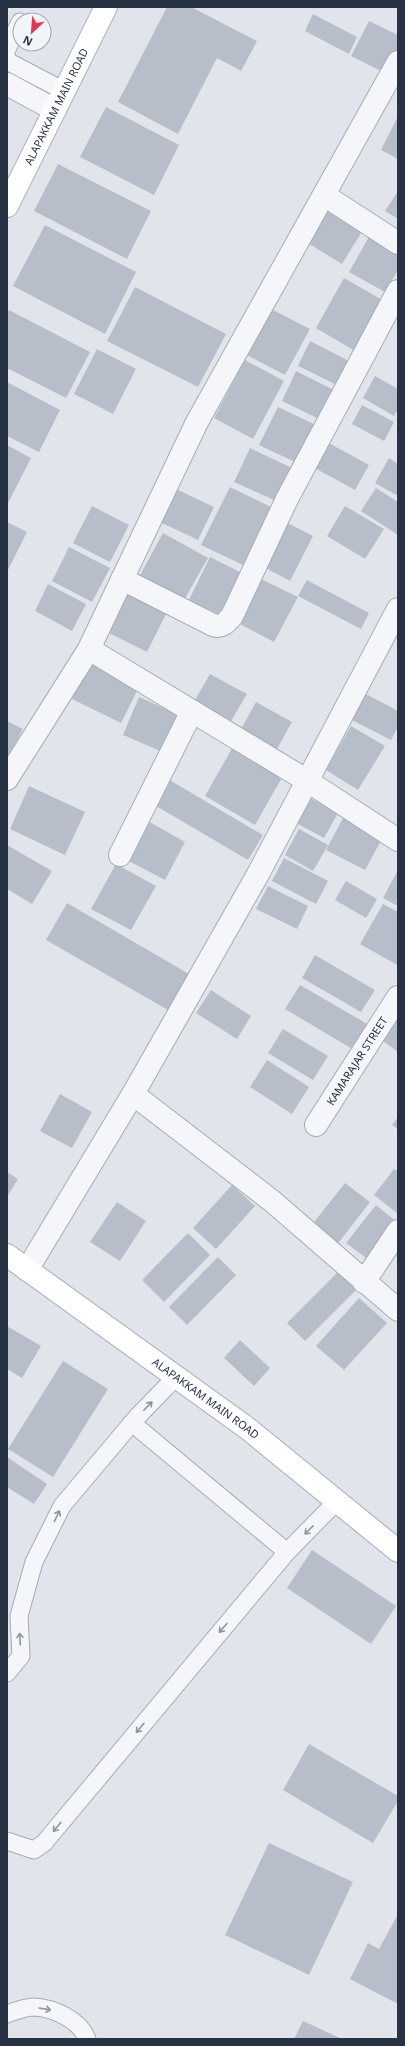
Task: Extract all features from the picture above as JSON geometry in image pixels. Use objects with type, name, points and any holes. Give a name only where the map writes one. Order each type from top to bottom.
[{"type":"main road","name":"ALAPAKKAM MAIN ROAD","points":[[7,206],[104,8]]},
{"type":"main road","name":"ALAPAKKAM MAIN ROAD","points":[[7,1255],[247,1428],[398,1551]]},
{"type":"street","points":[[7,779],[89,649],[197,422],[324,195],[390,96],[398,62]]},
{"type":"street","points":[[7,84],[60,100]]},
{"type":"street","points":[[324,195],[398,243]]},
{"type":"street","points":[[122,579],[213,625],[219,627],[225,624],[232,616],[287,499],[398,291]]},
{"type":"street","points":[[27,1270],[132,1094],[253,883],[398,608]]},
{"type":"street","points":[[89,649],[306,780],[398,840]]},
{"type":"street","points":[[120,855],[192,711]]},
{"type":"street","name":"KAMARAJAR STREET","points":[[316,1125],[398,997]]},
{"type":"street","points":[[132,1094],[272,1201],[398,1310]]},
{"type":"street","points":[[364,1282],[398,1231]]},
{"type":"lane","points":[[7,49],[12,39]]},
{"type":"lane","points":[[7,58],[9,62],[60,100]]},
{"type":"lane","points":[[7,1673],[21,1656],[19,1616],[34,1562],[58,1513],[62,1506],[132,1423],[176,1377]]},
{"type":"lane","points":[[132,1423],[287,1552]]},
{"type":"lane","points":[[7,1841],[34,1850],[44,1843],[287,1552],[336,1502]]},
{"type":"lane","points":[[7,2014],[32,2007],[50,2009],[71,2019],[84,2031],[87,2039]]},
{"type":"building","points":[[167,7],[191,7],[257,41],[241,71],[217,58],[178,134],[118,102]]},
{"type":"building","points":[[313,14],[357,37],[349,54],[305,31]]},
{"type":"building","points":[[369,21],[398,35],[398,48],[385,73],[351,56]]},
{"type":"building","points":[[106,107],[179,145],[154,195],[80,157]]},
{"type":"building","points":[[398,116],[398,159],[381,150]]},
{"type":"building","points":[[58,164],[151,211],[127,259],[34,211]]},
{"type":"building","points":[[398,191],[398,219],[385,211]]},
{"type":"building","points":[[325,201],[366,225],[342,264],[303,240]]},
{"type":"building","points":[[45,225],[136,272],[105,334],[13,286]]},
{"type":"building","points":[[370,235],[398,251],[398,270],[385,292],[349,272]]},
{"type":"building","points":[[344,278],[384,301],[355,351],[316,328]]},
{"type":"building","points":[[135,287],[226,334],[198,387],[107,341]]},
{"type":"building","points":[[271,309],[310,329],[285,375],[247,355]]},
{"type":"building","points":[[9,310],[90,352],[66,398],[7,368],[7,314]]},
{"type":"building","points":[[310,341],[351,362],[339,386],[298,366]]},
{"type":"building","points":[[97,349],[136,369],[113,414],[74,394]]},
{"type":"building","points":[[245,360],[284,381],[253,439],[214,418]]},
{"type":"building","points":[[296,371],[334,390],[319,419],[282,401]]},
{"type":"building","points":[[375,376],[398,389],[398,409],[394,416],[363,398]]},
{"type":"building","points":[[7,382],[60,410],[39,452],[7,436]]},
{"type":"building","points":[[362,405],[394,422],[384,441],[352,424]]},
{"type":"building","points":[[278,407],[316,425],[297,463],[259,445]]},
{"type":"building","points":[[327,442],[369,465],[355,490],[313,467]]},
{"type":"building","points":[[7,445],[31,458],[7,505]]},
{"type":"building","points":[[250,448],[292,468],[276,501],[234,482]]},
{"type":"building","points":[[389,458],[398,464],[398,496],[375,483]]},
{"type":"building","points":[[230,487],[271,507],[243,565],[201,545]]},
{"type":"building","points":[[376,488],[398,502],[398,535],[361,511]]},
{"type":"building","points":[[176,489],[214,507],[198,540],[160,522]]},
{"type":"building","points":[[92,506],[129,525],[110,562],[73,543]]},
{"type":"building","points":[[345,506],[384,529],[365,559],[327,536]]},
{"type":"building","points":[[284,521],[313,536],[290,581],[260,565]]},
{"type":"building","points":[[7,522],[27,532],[7,572]]},
{"type":"building","points":[[163,533],[208,558],[184,600],[140,575]]},
{"type":"building","points":[[69,547],[110,568],[92,602],[52,581]]},
{"type":"building","points":[[210,557],[244,574],[223,616],[189,600]]},
{"type":"building","points":[[261,579],[298,597],[274,642],[238,623]]},
{"type":"building","points":[[307,580],[369,613],[361,629],[298,596]]},
{"type":"building","points":[[48,584],[86,604],[72,631],[35,611]]},
{"type":"building","points":[[129,587],[169,608],[147,652],[107,632]]},
{"type":"building","points":[[89,663],[139,687],[121,723],[72,699]]},
{"type":"building","points":[[210,674],[247,694],[231,721],[195,700]]},
{"type":"building","points":[[366,694],[398,711],[398,727],[391,740],[352,720]]},
{"type":"building","points":[[139,697],[182,716],[165,753],[123,735]]},
{"type":"building","points":[[256,702],[292,722],[275,753],[239,733]]},
{"type":"building","points":[[7,721],[23,729],[7,759]]},
{"type":"building","points":[[351,726],[385,746],[358,790],[326,770]]},
{"type":"building","points":[[234,745],[284,774],[255,825],[205,796]]},
{"type":"building","points":[[166,778],[263,835],[248,860],[151,803]]},
{"type":"building","points":[[29,786],[85,812],[65,855],[10,829]]},
{"type":"building","points":[[310,798],[338,813],[324,838],[296,823]]},
{"type":"building","points":[[343,818],[382,839],[365,870],[326,850]]},
{"type":"building","points":[[146,820],[185,842],[165,880],[125,859]]},
{"type":"building","points":[[299,829],[328,845],[313,871],[285,855]]},
{"type":"building","points":[[7,845],[52,871],[32,904],[7,889]]},
{"type":"building","points":[[284,858],[328,881],[316,904],[272,881]]},
{"type":"building","points":[[116,864],[156,886],[131,930],[91,909]]},
{"type":"building","points":[[398,870],[398,906],[383,898]]},
{"type":"building","points":[[346,881],[377,899],[366,918],[335,900]]},
{"type":"building","points":[[268,886],[308,906],[297,929],[256,909]]},
{"type":"building","points":[[67,903],[189,974],[168,1010],[46,940]]},
{"type":"building","points":[[383,904],[398,912],[397,965],[360,944]]},
{"type":"building","points":[[315,955],[375,990],[361,1012],[302,978]]},
{"type":"building","points":[[300,985],[369,1025],[354,1050],[285,1009]]},
{"type":"building","points":[[211,990],[251,1016],[237,1039],[196,1013]]},
{"type":"building","points":[[398,1015],[398,1052],[376,1036]]},
{"type":"building","points":[[283,1029],[328,1056],[313,1080],[268,1053]]},
{"type":"building","points":[[267,1060],[309,1087],[292,1114],[250,1087]]},
{"type":"building","points":[[60,1094],[92,1112],[72,1148],[40,1131]]},
{"type":"building","points":[[398,1117],[398,1129],[392,1125]]},
{"type":"building","points":[[394,1169],[398,1171],[398,1214],[374,1195]]},
{"type":"building","points":[[7,1172],[18,1179],[7,1197]]},
{"type":"building","points":[[345,1183],[370,1202],[336,1246],[311,1226]]},
{"type":"building","points":[[232,1185],[255,1206],[216,1249],[193,1228]]},
{"type":"building","points":[[117,1202],[146,1221],[120,1261],[90,1242]]},
{"type":"building","points":[[376,1205],[398,1223],[369,1260],[346,1243]]},
{"type":"building","points":[[188,1233],[210,1255],[164,1302],[142,1280]]},
{"type":"building","points":[[218,1257],[236,1275],[187,1325],[169,1307]]},
{"type":"building","points":[[338,1272],[356,1290],[305,1341],[287,1323]]},
{"type":"building","points":[[359,1298],[387,1323],[344,1370],[316,1346]]},
{"type":"building","points":[[7,1326],[41,1346],[22,1378],[7,1369]]},
{"type":"building","points":[[240,1340],[270,1368],[254,1386],[224,1358]]},
{"type":"building","points":[[63,1361],[108,1389],[53,1477],[8,1449]]},
{"type":"building","points":[[7,1457],[47,1484],[34,1504],[7,1487]]},
{"type":"building","points":[[312,1550],[396,1606],[371,1644],[287,1588]]},
{"type":"building","points":[[309,1744],[398,1796],[398,1801],[373,1843],[283,1790]]},
{"type":"building","points":[[269,1843],[353,1882],[309,1975],[225,1935]]},
{"type":"building","points":[[398,1914],[398,2004],[350,1979],[368,1943],[379,1949]]},
{"type":"building","points":[[303,2021],[342,2039],[294,2039]]}]
